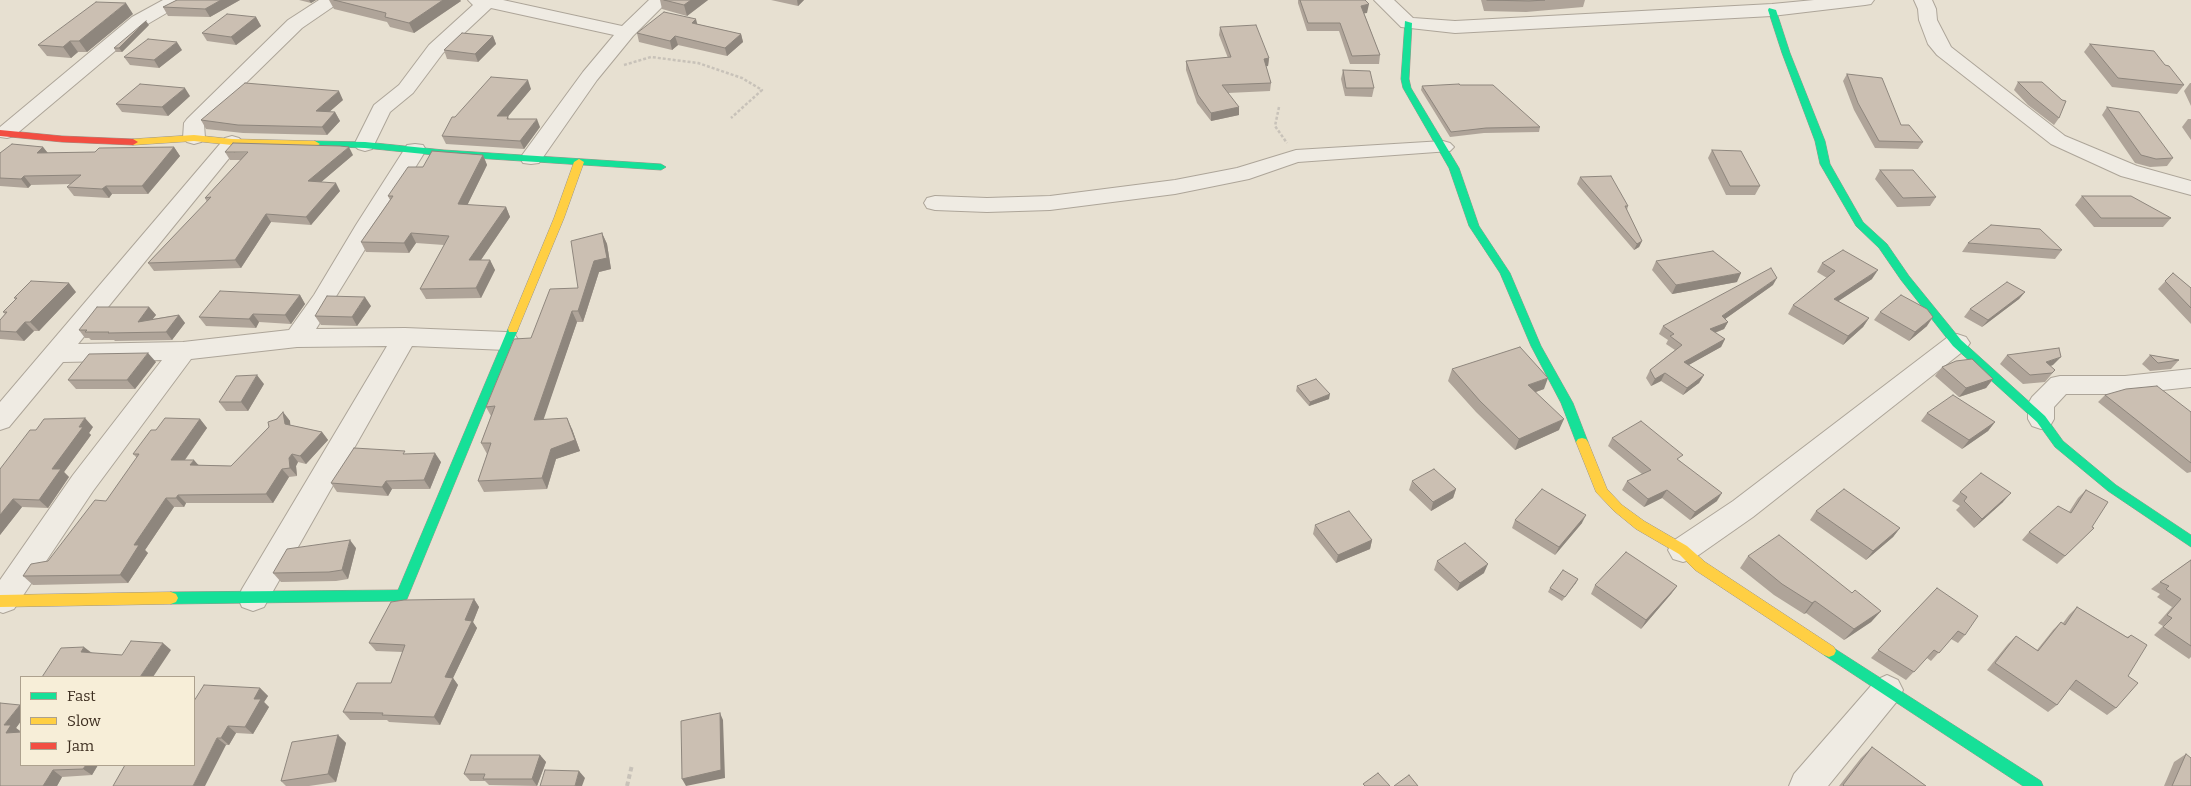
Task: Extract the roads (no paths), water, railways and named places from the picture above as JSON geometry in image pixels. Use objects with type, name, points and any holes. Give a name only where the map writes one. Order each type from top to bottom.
[{"type":"street","points":[[3,133],[139,21],[176,0]]},
{"type":"street","points":[[194,138],[194,123],[295,24],[331,0]]},
{"type":"street","points":[[531,158],[590,76],[626,32],[660,0]]},
{"type":"street","points":[[1384,0],[1408,23],[1455,27],[1772,10],[1865,0]]},
{"type":"street","points":[[1715,0],[1734,12]]},
{"type":"street","points":[[1923,0],[1927,8],[1928,20],[1938,44],[1944,51],[2051,136],[2084,153],[2129,171],[2191,188]]},
{"type":"street","points":[[365,145],[382,109],[406,88],[436,49],[484,1],[626,32]]},
{"type":"street","points":[[1772,10],[1786,53],[1817,132],[1828,172],[1859,224],[1883,246],[1905,278],[1957,343],[2041,419],[2059,444],[2112,488],[2191,542]]},
{"type":"street","points":[[1408,23],[1405,79],[1407,88],[1454,168],[1474,226],[1505,273],[1536,346],[1567,403],[1602,492],[1618,508],[1640,525],[1683,550],[1700,566],[2036,786]]},
{"type":"street","points":[[3,133],[138,142],[194,138],[232,142],[365,145],[661,167]]},
{"type":"street","points":[[0,420],[232,142]]},
{"type":"street","points":[[936,203],[986,205],[1050,203],[1175,188],[1241,174],[1296,156],[1443,147]]},
{"type":"street","points":[[297,338],[323,300],[367,225],[416,150]]},
{"type":"street","points":[[1,600],[402,595],[506,341],[559,218],[579,162]]},
{"type":"street","points":[[55,353],[183,351],[297,338],[405,338],[506,341]]},
{"type":"street","points":[[253,598],[405,338]]},
{"type":"street","points":[[1683,550],[1743,509],[1957,343]]},
{"type":"street","points":[[1,600],[83,483],[183,351]]},
{"type":"street","points":[[2041,419],[2041,404],[2060,386],[2125,385],[2191,378]]},
{"type":"street","points":[[1806,786],[1888,690]]}]
